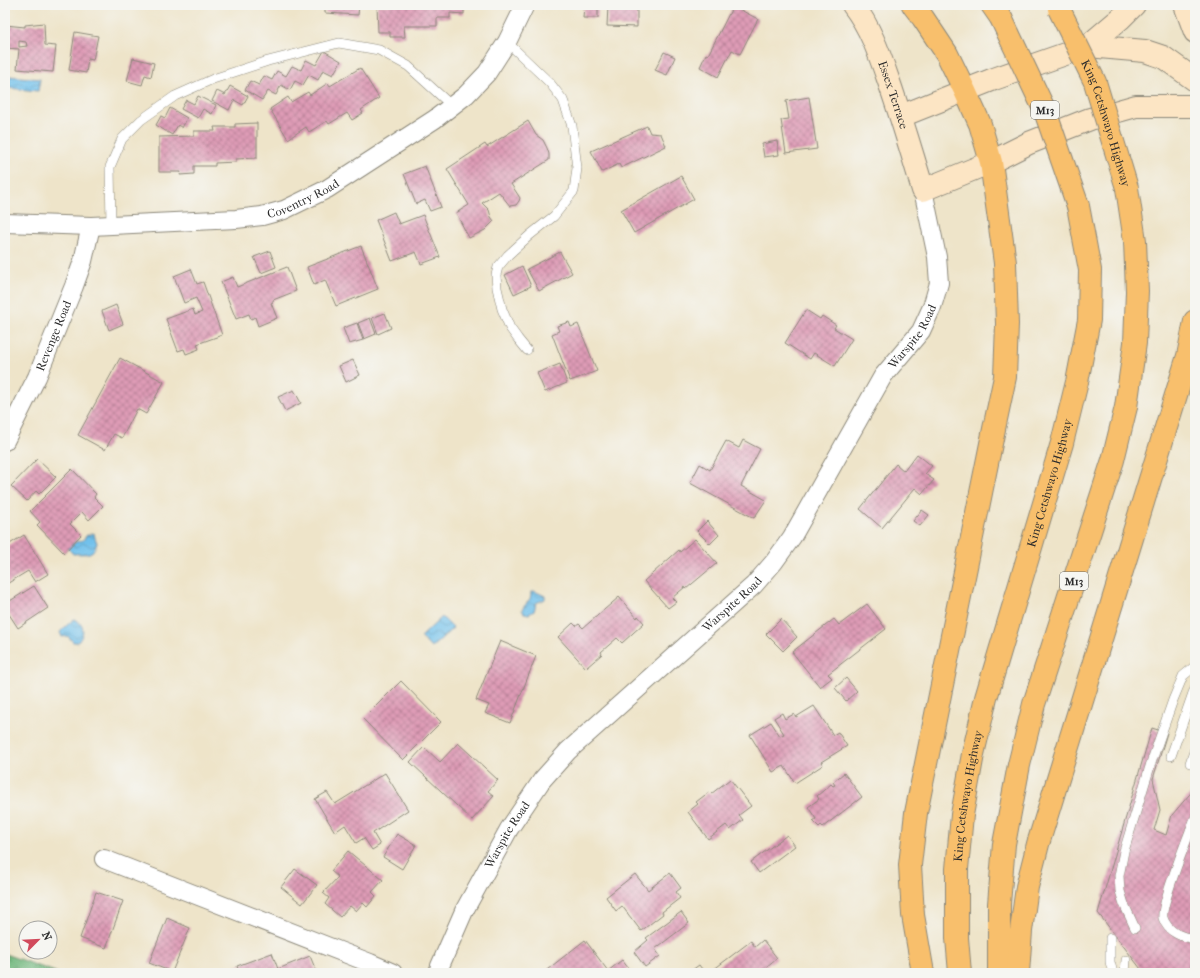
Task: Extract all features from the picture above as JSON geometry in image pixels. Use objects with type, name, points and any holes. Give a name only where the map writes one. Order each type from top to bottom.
[{"type":"highway","points":[[913,5],[947,54],[980,124],[991,162],[1005,264],[1007,324],[1006,376],[916,813],[910,865],[913,915],[923,973]]},
{"type":"highway","name":"King Cetshwayo Highway","points":[[999,973],[999,904],[1004,851],[1019,765],[1034,704],[1113,460],[1126,407],[1135,343],[1137,291],[1135,241],[1127,188],[1095,82],[1058,7]]},
{"type":"highway","name":"King Cetshwayo Highway","points":[[960,973],[957,938],[957,869],[962,815],[973,754],[986,698],[1062,443],[1077,382],[1089,320],[1090,270],[1078,206],[1045,111],[997,12]]},
{"type":"highway","points":[[1018,973],[1021,931],[1027,887],[1038,844],[1188,356],[1195,321]]},
{"type":"street","name":"Coventry Road","points":[[5,223],[91,226],[236,219],[262,216],[284,210],[327,189],[435,119],[466,95],[487,73],[507,42],[525,5]]},
{"type":"street","name":"Essex Terrace","points":[[853,5],[861,16],[876,45],[901,116],[923,190]]},
{"type":"street","points":[[901,116],[994,79],[1088,46],[1134,5]]},
{"type":"street","points":[[1185,5],[1195,32]]},
{"type":"street","points":[[1088,46],[1145,51],[1163,57],[1195,80]]},
{"type":"street","points":[[923,190],[991,162],[1029,143],[1090,120],[1136,106],[1195,106]]},
{"type":"street","name":"Warspite Road","points":[[438,973],[464,911],[510,829],[542,780],[568,751],[754,584],[774,562],[792,537],[883,376],[921,331],[932,307],[939,283],[937,257],[923,190]]},
{"type":"street","name":"Revenge Road","points":[[5,440],[37,377],[74,286],[83,261],[91,226]]},
{"type":"street","points":[[104,859],[393,973]]},
{"type":"lane","points":[[507,42],[550,83],[563,100],[572,126],[577,168],[574,191],[554,216],[508,255],[498,267],[496,275],[497,288],[502,309],[510,328],[527,350]]},
{"type":"lane","points":[[111,225],[110,167],[122,140],[141,120],[175,96],[213,79],[268,62],[339,43],[379,50],[408,66],[452,106]]},
{"type":"lane","points":[[1135,928],[1120,891],[1119,876],[1124,851],[1151,763],[1173,700],[1183,676],[1195,666]]},
{"type":"lane","points":[[1171,756],[1195,689]]},
{"type":"lane","points":[[1190,763],[1195,749]]},
{"type":"lane","points":[[1195,818],[1167,894],[1163,916],[1167,926],[1172,931],[1181,936],[1195,939]]},
{"type":"lane","points":[[1110,938],[1110,962],[1113,973]]},
{"type":"lane","points":[[1125,973],[1126,960]]},
{"type":"lane","points":[[1195,968],[1195,973]]},
{"type":"green space","points":[[5,954],[18,959],[18,960],[58,973],[5,973]]},
{"type":"water","points":[[9,76],[40,79],[38,91],[9,88]]},
{"type":"water","points":[[94,533],[97,543],[91,552],[84,554],[73,554],[68,548],[76,542],[83,540],[87,535]]},
{"type":"water","points":[[534,591],[545,596],[545,599],[536,603],[534,611],[529,614],[524,613],[522,610],[529,600],[531,593]]},
{"type":"water","points":[[442,617],[453,628],[431,648],[421,637]]},
{"type":"water","points":[[74,619],[78,621],[83,629],[82,635],[78,642],[73,642],[68,636],[62,637],[60,632]]},
{"type":"building","points":[[325,5],[359,5],[358,15],[325,13]]},
{"type":"building","points":[[377,5],[464,5],[464,14],[450,13],[450,18],[437,18],[437,26],[404,26],[405,37],[390,37],[390,32],[378,32]]},
{"type":"building","points":[[584,5],[598,5],[598,18],[583,18]]},
{"type":"building","points":[[608,5],[637,5],[637,27],[607,26]]},
{"type":"building","points":[[733,6],[758,19],[740,54],[732,50],[718,77],[700,67],[706,54],[708,55]]},
{"type":"building","points":[[44,23],[45,45],[56,46],[53,72],[17,69],[19,49],[5,48],[5,25],[25,27],[25,25]],"holes":[[[19,41],[26,42],[27,46],[19,47]]]},
{"type":"building","points":[[75,32],[98,36],[93,60],[88,59],[86,73],[69,70]]},
{"type":"building","points":[[324,51],[341,61],[333,75],[323,70],[318,80],[309,75],[303,85],[295,81],[290,90],[281,85],[276,95],[268,91],[262,100],[245,90],[250,81],[259,85],[264,76],[272,80],[277,71],[286,76],[292,66],[301,70],[306,60],[316,65]]},
{"type":"building","points":[[664,52],[675,57],[667,75],[655,70]]},
{"type":"building","points":[[133,58],[154,63],[151,77],[145,75],[142,85],[127,81]]},
{"type":"building","points":[[360,68],[379,98],[361,110],[363,113],[352,120],[347,113],[329,124],[327,121],[309,132],[306,127],[288,139],[270,109],[288,97],[291,102],[308,92],[310,95],[328,83],[330,86]]},
{"type":"building","points":[[230,86],[248,96],[243,105],[234,100],[229,110],[212,101],[217,91],[225,95]]},
{"type":"building","points":[[198,96],[216,105],[212,114],[203,109],[198,118],[181,109],[186,100],[194,104]]},
{"type":"building","points":[[809,97],[817,149],[786,153],[781,120],[789,119],[786,101]]},
{"type":"building","points":[[170,108],[187,118],[182,128],[178,125],[172,135],[156,125],[161,116],[165,118]]},
{"type":"building","points":[[528,121],[536,135],[543,140],[549,154],[549,160],[511,184],[520,198],[516,205],[510,206],[499,192],[482,203],[489,210],[494,221],[485,230],[469,238],[456,213],[469,205],[447,169],[485,144],[487,147]]},
{"type":"building","points":[[257,123],[257,158],[236,159],[236,162],[215,163],[215,166],[194,166],[194,174],[180,175],[181,172],[159,172],[159,137],[194,136],[194,131],[215,131],[214,127],[235,127],[235,124]]},
{"type":"building","points":[[647,126],[650,133],[661,134],[666,146],[621,168],[619,164],[602,172],[591,151]]},
{"type":"building","points":[[777,141],[779,155],[764,157],[762,144]]},
{"type":"building","points":[[425,166],[441,207],[430,211],[425,200],[416,204],[404,174]]},
{"type":"building","points":[[681,176],[694,199],[634,233],[621,210]]},
{"type":"building","points":[[394,212],[399,224],[423,215],[440,257],[421,264],[416,252],[392,261],[376,220]]},
{"type":"building","points":[[361,246],[378,289],[336,306],[325,280],[314,285],[307,267]]},
{"type":"building","points":[[270,251],[276,267],[261,273],[254,257]]},
{"type":"building","points":[[560,252],[572,273],[539,291],[527,269]]},
{"type":"building","points":[[522,266],[531,286],[514,294],[505,275]]},
{"type":"building","points":[[287,267],[296,291],[273,300],[271,303],[277,318],[258,326],[255,317],[251,319],[249,314],[236,319],[221,282],[233,277],[237,287]]},
{"type":"building","points":[[191,269],[197,284],[203,282],[222,335],[197,344],[199,349],[186,354],[184,349],[178,351],[166,319],[193,309],[195,315],[202,312],[196,298],[184,303],[174,276]]},
{"type":"building","points":[[116,305],[123,324],[109,330],[102,311]]},
{"type":"building","points":[[806,310],[820,319],[822,316],[836,325],[834,328],[852,339],[835,366],[814,353],[810,359],[785,343]]},
{"type":"building","points":[[385,313],[391,328],[378,334],[372,318]]},
{"type":"building","points":[[370,318],[376,334],[364,339],[358,323]]},
{"type":"building","points":[[569,322],[571,327],[578,324],[597,371],[570,381],[552,334],[559,331],[557,326]]},
{"type":"building","points":[[357,323],[363,340],[349,344],[343,328]]},
{"type":"building","points":[[120,358],[164,382],[146,414],[137,409],[122,438],[114,434],[105,450],[78,435]]},
{"type":"building","points":[[353,360],[360,375],[346,382],[339,366]]},
{"type":"building","points":[[560,364],[567,383],[545,392],[537,373]]},
{"type":"building","points":[[294,390],[301,403],[285,411],[278,397]]},
{"type":"building","points":[[743,440],[760,449],[741,486],[766,500],[754,518],[690,483],[700,464],[710,470],[726,441],[739,448]]},
{"type":"building","points":[[917,454],[932,466],[925,474],[934,480],[922,494],[915,488],[882,528],[860,509],[896,464],[904,471]]},
{"type":"building","points":[[37,459],[56,477],[39,494],[36,491],[27,501],[11,486]]},
{"type":"building","points":[[72,469],[96,494],[94,497],[103,506],[89,520],[82,512],[70,524],[81,535],[64,553],[37,525],[40,522],[30,511]]},
{"type":"building","points":[[922,510],[929,515],[920,526],[913,521]]},
{"type":"building","points":[[707,521],[719,535],[710,544],[697,531]]},
{"type":"building","points":[[24,535],[48,574],[35,582],[28,571],[5,585],[5,547]]},
{"type":"building","points":[[695,539],[717,563],[686,589],[685,587],[672,598],[676,602],[668,608],[644,581],[679,550],[680,552]]},
{"type":"building","points":[[34,586],[48,608],[18,628],[5,608],[5,604]]},
{"type":"building","points":[[619,597],[637,618],[638,616],[644,623],[622,643],[617,638],[586,668],[558,637],[573,623],[576,626],[579,624],[583,628]]},
{"type":"building","points":[[867,604],[886,629],[828,674],[832,678],[820,687],[792,652],[834,619],[839,625]]},
{"type":"building","points":[[781,619],[797,637],[783,651],[766,634]]},
{"type":"building","points":[[500,641],[536,656],[510,723],[485,713],[489,705],[476,700]]},
{"type":"building","points":[[846,678],[857,691],[846,701],[835,688]]},
{"type":"building","points":[[401,681],[441,722],[403,760],[363,719]]},
{"type":"building","points":[[814,706],[833,735],[838,732],[847,746],[821,762],[823,765],[795,783],[784,766],[773,772],[750,735],[771,722],[780,736],[784,734],[774,718],[782,713],[785,719],[794,714],[796,717]]},
{"type":"building","points":[[1152,728],[1167,733],[1153,779],[1160,810],[1154,830],[1166,835],[1172,815],[1195,788],[1195,973],[1144,973],[1098,913]]},
{"type":"building","points":[[458,743],[498,780],[488,791],[494,796],[472,820],[410,762],[424,747],[440,762]]},
{"type":"building","points":[[385,773],[408,810],[373,833],[380,845],[372,850],[364,838],[356,843],[345,825],[335,832],[315,799],[327,792],[335,804]]},
{"type":"building","points":[[844,773],[862,797],[823,827],[821,825],[819,827],[813,821],[816,819],[808,807],[819,799],[817,796],[831,784],[833,786],[835,785],[833,782]]},
{"type":"building","points":[[730,779],[751,806],[739,815],[743,820],[730,830],[726,825],[708,839],[688,812],[698,804],[696,802],[709,792],[711,794]]},
{"type":"building","points":[[397,834],[416,845],[402,869],[383,857]]},
{"type":"building","points":[[787,835],[795,846],[759,873],[751,862]]},
{"type":"building","points":[[348,851],[383,880],[372,892],[376,896],[367,907],[363,903],[356,911],[350,906],[340,917],[325,904],[329,898],[323,893],[338,877],[331,871]]},
{"type":"building","points":[[295,869],[317,885],[302,904],[281,887]]},
{"type":"building","points":[[670,873],[681,888],[676,892],[680,898],[662,912],[663,914],[641,931],[622,906],[616,911],[606,897],[635,874],[648,890]]},
{"type":"building","points":[[96,892],[123,901],[106,948],[80,938]]},
{"type":"building","points":[[681,912],[689,923],[655,949],[660,956],[645,967],[634,952],[648,940],[646,938]]},
{"type":"building","points":[[167,918],[190,928],[172,972],[149,963]]},
{"type":"building","points":[[585,940],[608,971],[622,960],[629,969],[625,973],[543,973]]},
{"type":"building","points":[[763,940],[777,958],[761,971],[762,973],[709,973],[751,941],[755,947]]},
{"type":"building","points":[[272,953],[278,969],[310,956],[317,973],[239,973],[237,966]]},
{"type":"building","points":[[699,965],[705,973],[688,973]]}]
